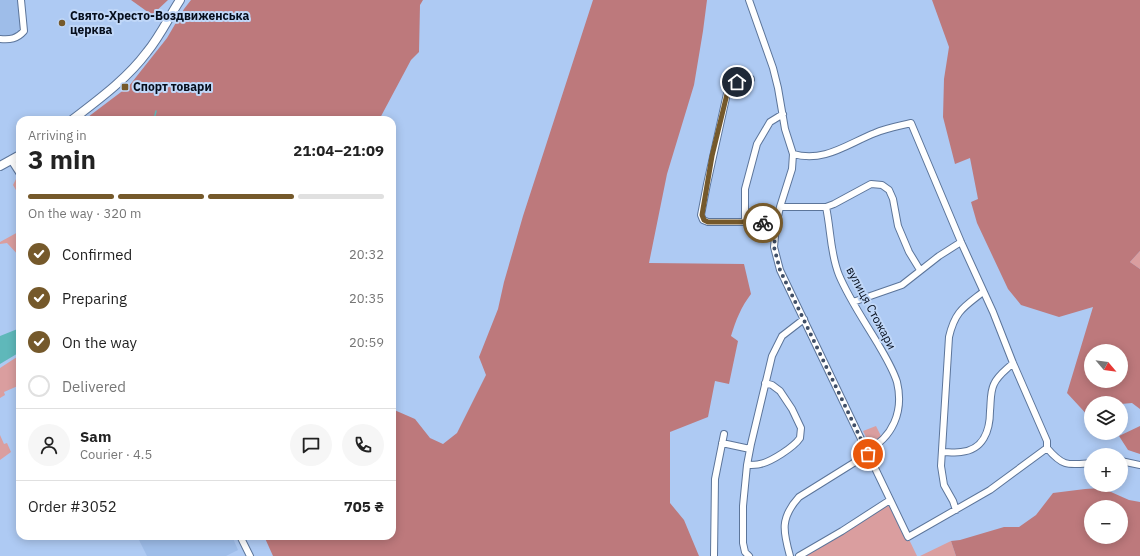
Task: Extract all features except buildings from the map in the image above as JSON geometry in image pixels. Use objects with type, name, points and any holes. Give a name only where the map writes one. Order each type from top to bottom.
[{"type":"main road","points":[[77,116],[120,81],[140,61],[154,43],[180,0]]},
{"type":"main road","points":[[0,166],[16,157]]},
{"type":"street","points":[[0,39],[14,39],[24,31],[22,0]]},
{"type":"street","points":[[749,0],[772,68],[788,141],[793,154],[792,168],[776,226],[774,247],[777,260],[908,537],[990,490],[1047,448]]},
{"type":"street","points":[[751,79],[737,82],[728,90],[712,156],[702,215],[704,220],[708,222],[757,222],[776,226]]},
{"type":"street","points":[[745,222],[745,189],[756,144],[770,122],[783,114]]},
{"type":"street","points":[[793,154],[808,156],[830,153],[876,132],[911,123],[1042,429],[1047,441],[1047,448],[1061,462],[1068,464],[1084,463]]},
{"type":"street","points":[[11,160],[16,168]]},
{"type":"street","points":[[780,207],[826,207],[871,184],[882,185],[889,190],[893,199],[898,226],[909,252],[920,270]]},
{"type":"street","name":"вулиця Стожари","points":[[790,556],[784,530],[786,517],[793,503],[799,497],[867,453],[881,442],[891,430],[897,413],[899,393],[896,381],[889,364],[840,276],[834,259],[826,207]]},
{"type":"street","points":[[854,302],[902,285],[920,270],[961,242]]},
{"type":"street","points":[[956,510],[944,485],[941,466],[949,336],[955,318],[962,309],[983,292]]},
{"type":"street","points":[[748,556],[742,543],[743,506],[747,465],[765,383],[772,356],[782,336],[804,319]]},
{"type":"street","points":[[942,452],[968,451],[983,440],[989,427],[993,385],[1001,374],[1013,364]]},
{"type":"street","points":[[747,465],[760,464],[770,461],[800,438],[801,428],[788,403],[780,391],[772,385],[765,383]]},
{"type":"street","points":[[714,556],[715,479],[724,434]]},
{"type":"street","points":[[722,443],[750,449]]},
{"type":"street","points":[[1128,463],[1140,465]]},
{"type":"street","points":[[799,556],[842,531],[890,500]]},
{"type":"street","points":[[242,540],[250,556]]},
{"type":"shaded area","points":[[0,0],[21,0],[24,31],[9,36],[0,35]]},
{"type":"shaded area","points":[[131,0],[168,0],[152,15]]},
{"type":"shaded area","points":[[191,0],[423,0],[420,5],[419,52],[411,60],[381,116],[89,116],[129,86],[167,38]]},
{"type":"shaded area","points":[[593,0],[707,0],[694,85],[667,174],[649,263],[744,264],[751,294],[739,314],[731,336],[738,341],[729,384],[715,381],[708,417],[670,432],[670,503],[684,520],[699,556],[273,556],[266,540],[396,540],[396,411],[415,419],[430,438],[443,444],[457,433],[486,375],[479,357],[498,309],[504,282],[523,216]]},
{"type":"shaded area","points":[[932,0],[1140,0],[1140,251],[1130,262],[1140,269],[1140,409],[1132,403],[1128,403],[1128,396],[1084,396],[1084,411],[1067,393],[1093,307],[1059,317],[1021,305],[1008,289],[977,223],[971,202],[978,199],[970,158],[955,164],[943,117],[944,79],[949,47]]},
{"type":"shaded area","points":[[16,179],[16,190],[13,185]]},
{"type":"shaded area","points":[[16,233],[16,253],[7,243],[0,244],[0,242]]},
{"type":"shaded area","points":[[1140,251],[1140,269],[1130,262]]},
{"type":"shaded area","points":[[16,330],[16,354],[0,364],[0,336]]},
{"type":"shaded area","points":[[16,358],[16,387],[4,392],[5,395],[0,398],[0,368]]},
{"type":"shaded area","points":[[876,426],[882,438],[876,444],[874,441],[869,443],[863,431]]},
{"type":"shaded area","points":[[1140,426],[1140,454],[1128,450],[1122,440],[1128,440],[1128,432]]},
{"type":"shaded area","points":[[0,435],[4,444],[7,443],[11,452],[0,460]]},
{"type":"shaded area","points":[[1084,489],[1084,492],[1111,492],[1129,500],[1140,502],[1140,556],[956,556],[951,541],[960,540],[1004,527],[1019,527],[1036,515],[1053,493]]},
{"type":"shaded area","points":[[890,500],[917,556],[799,556]]},
{"type":"shaded area","points":[[139,540],[234,540],[238,550],[226,556],[147,556]]},
{"type":"shaded area","points":[[951,541],[956,556],[920,556]]},
{"type":"waterway","points":[[155,116],[156,111]]},
{"type":"way so far","points":[[763,223],[776,226],[774,247],[780,270],[868,454]]},
{"type":"place","name":"Свято-Хресто-Воздвиженська церква","points":[[62,23]]},
{"type":"place","name":"Спорт товари","points":[[125,87]]},
{"type":"route","points":[[737,82],[728,90],[706,184],[702,215],[704,220],[708,222],[763,223]]}]
